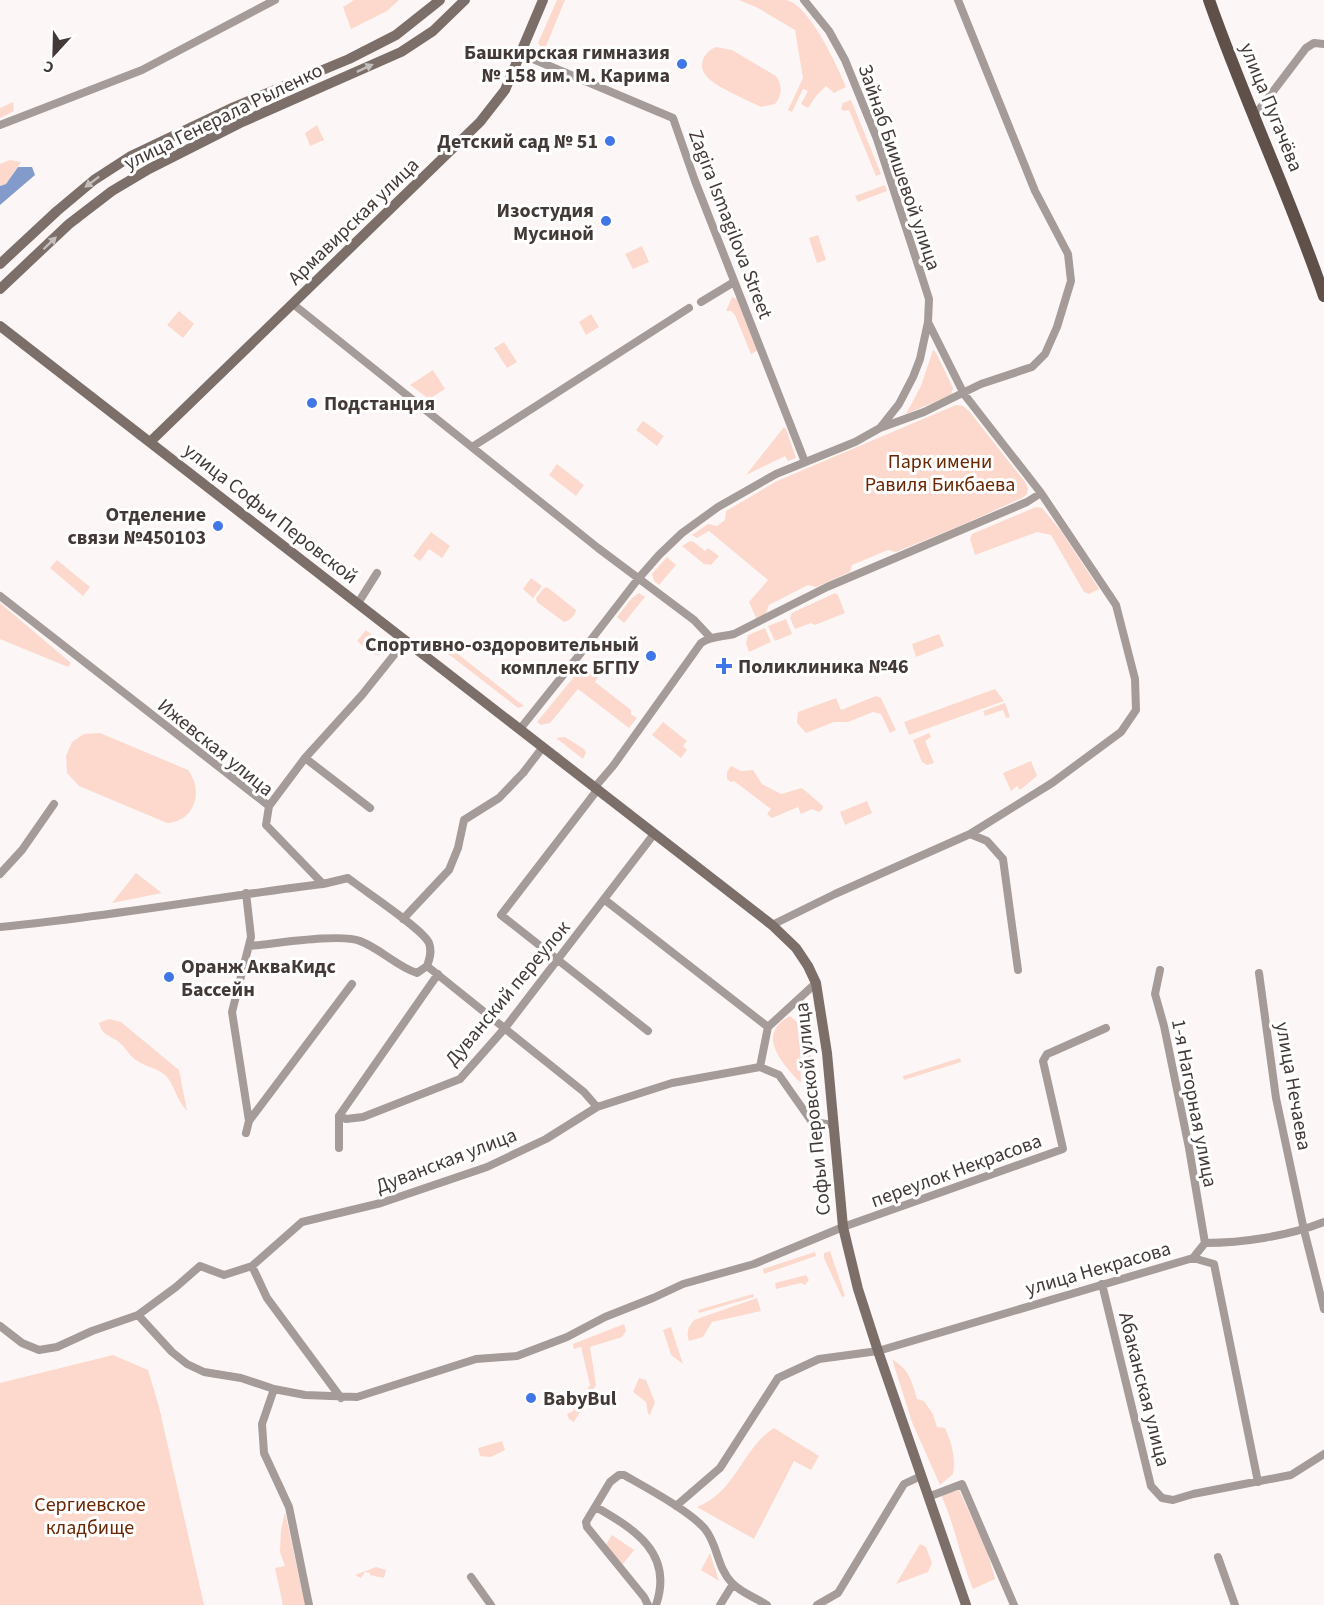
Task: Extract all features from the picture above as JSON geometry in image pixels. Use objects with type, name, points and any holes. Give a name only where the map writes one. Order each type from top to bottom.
[{"type":"main road","name":"улица Генерала Рыленко","points":[[0,264],[94,180],[131,156],[234,106],[349,59],[396,35],[440,0]]},
{"type":"main road","name":"улица Генерала Рыленко","points":[[4,286],[69,224],[148,169],[240,123],[401,52],[433,31],[465,0]]},
{"type":"main road","name":"Армавирская улица","points":[[151,441],[480,122],[505,90],[543,0]]},
{"type":"main road","name":"улица Пугачёва","points":[[1209,0],[1228,55],[1255,115],[1301,230],[1324,296]]},
{"type":"main road","name":"улица Софьи Перовской","points":[[1,327],[520,729]]},
{"type":"main road","name":"Софьи Перовской улица","points":[[520,729],[772,925],[796,948],[808,966],[816,983],[827,1053],[843,1227],[858,1289],[966,1605]]},
{"type":"street","points":[[0,125],[142,70],[275,0]]},
{"type":"street","name":"Зайнаб Биишевой улица","points":[[520,729],[638,579],[682,533],[718,507],[776,474],[855,442],[880,428],[910,384],[920,359],[928,322],[928,299],[921,274],[877,139],[845,60],[829,32],[804,0]]},
{"type":"street","points":[[880,428],[964,394],[981,384],[1032,367],[1045,354],[1071,280],[1068,254],[1035,191],[958,0]]},
{"type":"street","points":[[1255,115],[1306,48],[1314,43],[1324,44]]},
{"type":"street","name":"Zagira Ismagilova Street","points":[[521,54],[673,118],[734,282],[754,327],[805,462]]},
{"type":"street","points":[[701,302],[734,282]]},
{"type":"street","points":[[293,304],[638,579],[694,620],[710,637]]},
{"type":"street","points":[[472,447],[689,308]]},
{"type":"street","name":"Зайнаб Биишевой улица","points":[[772,925],[835,894],[970,834],[1092,755],[1121,732],[1136,710],[1136,679],[1116,605],[1041,493],[964,394],[928,322]]},
{"type":"street","points":[[648,1031],[501,915],[597,788],[700,643],[710,637],[734,634],[827,587],[1027,502],[1041,493]]},
{"type":"street","points":[[358,603],[377,573]]},
{"type":"street","name":"Ижевская улица","points":[[0,596],[269,806],[266,825],[323,884]]},
{"type":"street","points":[[269,806],[305,758],[362,695],[406,640]]},
{"type":"street","points":[[403,919],[449,870],[458,848],[464,820],[499,798],[523,773],[543,747]]},
{"type":"street","points":[[305,758],[370,808]]},
{"type":"street","points":[[0,874],[22,849],[54,804]]},
{"type":"street","name":"Дуванский переулок","points":[[339,1116],[346,1119],[363,1117],[460,1079],[505,1028],[654,834]]},
{"type":"street","points":[[970,834],[987,841],[1003,859],[1018,970]]},
{"type":"street","points":[[0,927],[67,920],[246,893],[323,884],[348,878],[403,919],[428,941],[431,953],[427,966],[417,973],[405,969],[358,940],[335,939],[249,946]]},
{"type":"street","points":[[246,893],[252,937],[232,1012],[249,1121]]},
{"type":"street","points":[[605,900],[768,1028]]},
{"type":"street","points":[[427,966],[584,1092],[597,1107]]},
{"type":"street","name":"1-я Нагорная улица","points":[[1160,970],[1155,994],[1164,1026],[1189,1148],[1205,1243]]},
{"type":"street","name":"улица Нечаева","points":[[1258,972],[1276,1098],[1304,1230],[1324,1309]]},
{"type":"street","points":[[339,1148],[339,1116],[438,974]]},
{"type":"street","points":[[816,983],[768,1028],[760,1067],[779,1075],[812,1122],[834,1125]]},
{"type":"street","points":[[246,1133],[249,1121],[352,984]]},
{"type":"street","name":"переулок Некрасова","points":[[843,1227],[1063,1149],[1043,1061],[1047,1054],[1106,1028]]},
{"type":"street","name":"Дуванская улица","points":[[138,1315],[200,1266],[224,1275],[252,1266],[302,1222],[381,1203],[487,1167],[546,1139],[597,1107],[672,1083],[760,1067]]},
{"type":"street","points":[[1205,1243],[1224,1243],[1304,1230],[1324,1222]]},
{"type":"street","points":[[0,1326],[22,1343],[39,1350],[57,1347],[92,1331],[138,1315],[172,1352],[187,1364],[204,1372],[241,1378],[274,1389],[305,1395],[357,1397],[476,1359],[517,1356],[567,1337],[605,1317],[683,1284],[754,1264],[843,1227]]},
{"type":"street","name":"улица Некрасова","points":[[676,1506],[720,1468],[778,1378],[819,1359],[878,1351],[1193,1258],[1205,1243]]},
{"type":"street","points":[[1193,1258],[1214,1264],[1258,1482],[1291,1475],[1324,1454]]},
{"type":"street","points":[[252,1266],[267,1298],[341,1398]]},
{"type":"street","name":"Абаканская улица","points":[[1102,1284],[1151,1486],[1162,1498],[1173,1500],[1258,1482]]},
{"type":"street","points":[[274,1389],[262,1424],[264,1454],[289,1507],[309,1605]]},
{"type":"street","points":[[648,1605],[587,1527],[586,1522],[610,1482],[619,1475],[624,1475],[676,1506],[703,1527],[733,1584],[767,1605]]},
{"type":"street","points":[[817,1605],[838,1593],[904,1484],[921,1476]]},
{"type":"street","points":[[928,1497],[962,1484],[1014,1605]]},
{"type":"street","points":[[596,1507],[643,1538],[654,1556],[660,1575],[656,1605]]},
{"type":"street","points":[[1218,1557],[1235,1605]]},
{"type":"street","points":[[471,1577],[491,1605]]},
{"type":"street","points":[[720,1605],[733,1584]]},
{"type":"green space","points":[[354,0],[399,0],[387,11],[351,29],[343,7]]},
{"type":"green space","points":[[557,0],[565,0],[544,51],[538,43]]},
{"type":"green space","points":[[739,0],[786,0],[795,4],[804,12],[822,38],[846,87],[834,93],[826,86],[808,108],[801,104],[808,91],[803,89],[792,112],[788,110],[803,78],[795,30],[758,8]]},
{"type":"green space","points":[[716,47],[732,50],[776,76],[781,90],[775,104],[761,107],[711,81],[702,68],[702,63],[705,55]]},
{"type":"green space","points":[[851,100],[881,174],[876,176],[849,110],[841,109],[843,103]]},
{"type":"green space","points":[[13,102],[14,111],[0,118],[0,108]]},
{"type":"green space","points":[[317,125],[324,140],[310,146],[305,133]]},
{"type":"green space","points":[[10,160],[21,162],[6,184],[0,186],[0,164]]},
{"type":"green space","points":[[885,185],[887,191],[858,202],[855,196]]},
{"type":"green space","points":[[818,235],[826,260],[817,263],[809,238]]},
{"type":"green space","points":[[642,246],[649,262],[633,269],[625,254]]},
{"type":"green space","points":[[732,297],[739,300],[759,350],[751,354],[735,315],[731,311],[726,311]]},
{"type":"green space","points":[[179,311],[194,324],[183,338],[167,325]]},
{"type":"green space","points":[[591,314],[599,327],[586,335],[579,322]]},
{"type":"green space","points":[[504,342],[517,362],[507,368],[494,348]]},
{"type":"green space","points":[[933,350],[953,388],[951,395],[906,414],[921,386]]},
{"type":"green space","points":[[433,370],[445,389],[429,399],[410,385]]},
{"type":"green space","name":"Парк имени Равиля Бикбаева","points":[[956,405],[963,406],[969,411],[1025,482],[1028,488],[1027,494],[1022,498],[896,552],[888,550],[852,565],[850,572],[816,587],[808,585],[769,605],[765,616],[757,620],[749,602],[768,580],[709,531],[697,538],[692,535],[708,524],[717,526],[725,520],[726,511],[777,481]]},
{"type":"green space","points":[[643,421],[664,436],[657,446],[636,430]]},
{"type":"green space","points":[[784,427],[796,458],[788,461],[785,456],[746,475]]},
{"type":"green space","points":[[557,464],[584,485],[576,496],[549,475]]},
{"type":"green space","points":[[1036,507],[1042,508],[1061,531],[1099,589],[1089,594],[1084,592],[1051,535],[1037,532],[975,555],[970,539],[972,534]]},
{"type":"green space","points":[[431,532],[450,546],[442,558],[429,549],[420,561],[413,556]]},
{"type":"green space","points":[[690,541],[705,551],[708,548],[719,556],[711,565],[704,564],[682,546]]},
{"type":"green space","points":[[667,557],[676,565],[659,585],[654,581],[652,574]]},
{"type":"green space","points":[[57,560],[90,587],[83,596],[50,568]]},
{"type":"green space","points":[[531,578],[542,586],[533,598],[523,589]]},
{"type":"green space","points":[[547,587],[576,610],[570,619],[564,622],[537,602],[536,598]]},
{"type":"green space","points":[[639,593],[645,597],[624,623],[617,617]]},
{"type":"green space","points":[[835,593],[845,613],[815,625],[811,623],[795,629],[790,618],[792,613]]},
{"type":"green space","points":[[0,603],[71,663],[68,667],[0,639]]},
{"type":"green space","points":[[786,619],[792,634],[775,641],[768,626]]},
{"type":"green space","points":[[765,628],[771,642],[749,652],[746,643],[748,635]]},
{"type":"green space","points":[[366,630],[385,646],[378,655],[372,654],[357,641]]},
{"type":"green space","points":[[939,634],[944,646],[916,657],[912,644]]},
{"type":"green space","points":[[445,644],[524,706],[518,708],[442,649]]},
{"type":"green space","points":[[582,667],[598,677],[595,682],[631,710],[631,714],[637,718],[629,728],[578,689],[550,723],[541,725],[537,722]]},
{"type":"green space","points":[[995,689],[1004,701],[909,735],[904,722]]},
{"type":"green space","points":[[876,696],[881,698],[896,730],[890,733],[881,714],[873,712],[848,722],[834,722],[806,733],[797,723],[798,712],[836,698],[841,710]]},
{"type":"green space","points":[[1005,703],[1010,717],[1006,718],[1003,710],[985,716],[983,711]]},
{"type":"green space","points":[[663,722],[687,741],[683,746],[687,750],[681,758],[652,735]]},
{"type":"green space","points":[[100,733],[188,770],[193,778],[196,795],[190,811],[177,821],[167,823],[79,786],[67,773],[66,756],[72,742],[84,734]]},
{"type":"green space","points":[[929,733],[931,737],[925,741],[934,763],[927,765],[922,762],[913,740]]},
{"type":"green space","points":[[565,737],[584,749],[586,753],[583,759],[556,738]]},
{"type":"green space","points":[[1031,761],[1037,776],[1020,790],[1017,786],[1011,791],[1003,773]]},
{"type":"green space","points":[[731,766],[741,771],[753,770],[762,784],[781,794],[802,788],[823,806],[822,810],[819,812],[812,809],[801,814],[798,807],[772,818],[767,814],[771,809],[734,781],[727,779],[727,772]]},
{"type":"green space","points":[[867,801],[872,813],[845,825],[840,812]]},
{"type":"green space","points":[[136,873],[162,893],[112,903]]},
{"type":"green space","points":[[804,1000],[818,1113],[813,1109],[801,1004]]},
{"type":"green space","points":[[790,1016],[797,1022],[800,1040],[801,1083],[780,1058],[773,1040],[774,1031]]},
{"type":"green space","points":[[109,1019],[121,1022],[179,1070],[187,1111],[165,1075],[136,1060],[119,1042],[105,1034],[99,1023]]},
{"type":"green space","points":[[960,1058],[961,1062],[904,1080],[903,1076]]},
{"type":"green space","points":[[830,1251],[845,1296],[842,1297],[824,1258],[824,1253]]},
{"type":"green space","points":[[815,1252],[816,1256],[764,1274],[763,1269]]},
{"type":"green space","points":[[806,1275],[809,1280],[805,1285],[801,1283],[776,1289],[775,1283]]},
{"type":"green space","points":[[753,1294],[754,1297],[699,1313],[698,1310]]},
{"type":"green space","points":[[757,1298],[761,1311],[712,1322],[703,1337],[689,1341],[688,1330],[694,1320]]},
{"type":"green space","points":[[624,1324],[626,1331],[622,1337],[590,1347],[596,1385],[574,1422],[567,1414],[573,1411],[590,1385],[581,1347],[574,1349],[573,1344]]},
{"type":"green space","points":[[671,1327],[683,1364],[671,1355],[663,1330]]},
{"type":"green space","name":"Сергиевское кладбище","points":[[113,1355],[148,1370],[159,1407],[204,1605],[0,1605],[0,1383]]},
{"type":"green space","points":[[892,1359],[906,1372],[917,1399],[924,1401],[933,1414],[937,1427],[945,1428],[954,1457],[954,1468],[953,1474],[940,1485],[912,1422]]},
{"type":"green space","points":[[639,1378],[646,1380],[655,1402],[650,1415],[646,1402],[633,1392]]},
{"type":"green space","points":[[774,1428],[819,1456],[811,1470],[794,1461],[754,1539],[697,1507],[721,1491],[763,1436]]},
{"type":"green space","points":[[502,1441],[505,1450],[491,1457],[480,1456],[478,1448]]},
{"type":"green space","points":[[959,1490],[988,1554],[995,1579],[973,1589],[941,1495]]},
{"type":"green space","points":[[285,1512],[305,1605],[283,1605],[275,1568],[285,1566],[280,1552]]},
{"type":"green space","points":[[612,1535],[634,1550],[623,1564],[605,1546]]},
{"type":"green space","points":[[920,1544],[926,1547],[932,1563],[928,1572],[896,1584]]},
{"type":"green space","points":[[710,1553],[719,1581],[701,1570]]},
{"type":"green space","points":[[376,1567],[386,1570],[384,1578],[365,1572],[361,1578],[355,1575]]},
{"type":"water","points":[[18,167],[32,167],[35,175],[0,205],[0,186],[6,184]]},
{"type":"place","name":"Башкирская гимназия № 158 им. М. Карима","points":[[682,64]]},
{"type":"place","name":"Детский сад № 51","points":[[610,141]]},
{"type":"place","name":"Изостудия Мусиной","points":[[606,221]]},
{"type":"place","name":"Подстанция","points":[[312,403]]},
{"type":"place","name":"Отделение связи №450103","points":[[218,526]]},
{"type":"place","name":"Спортивно-оздоровительный комплекс БГПУ","points":[[651,656]]},
{"type":"place","name":"Поликлиника №46","points":[[724,666]]},
{"type":"place","name":"Оранж АкваКидс Бассейн","points":[[169,977]]},
{"type":"place","name":"BabyBul","points":[[531,1398]]}]
